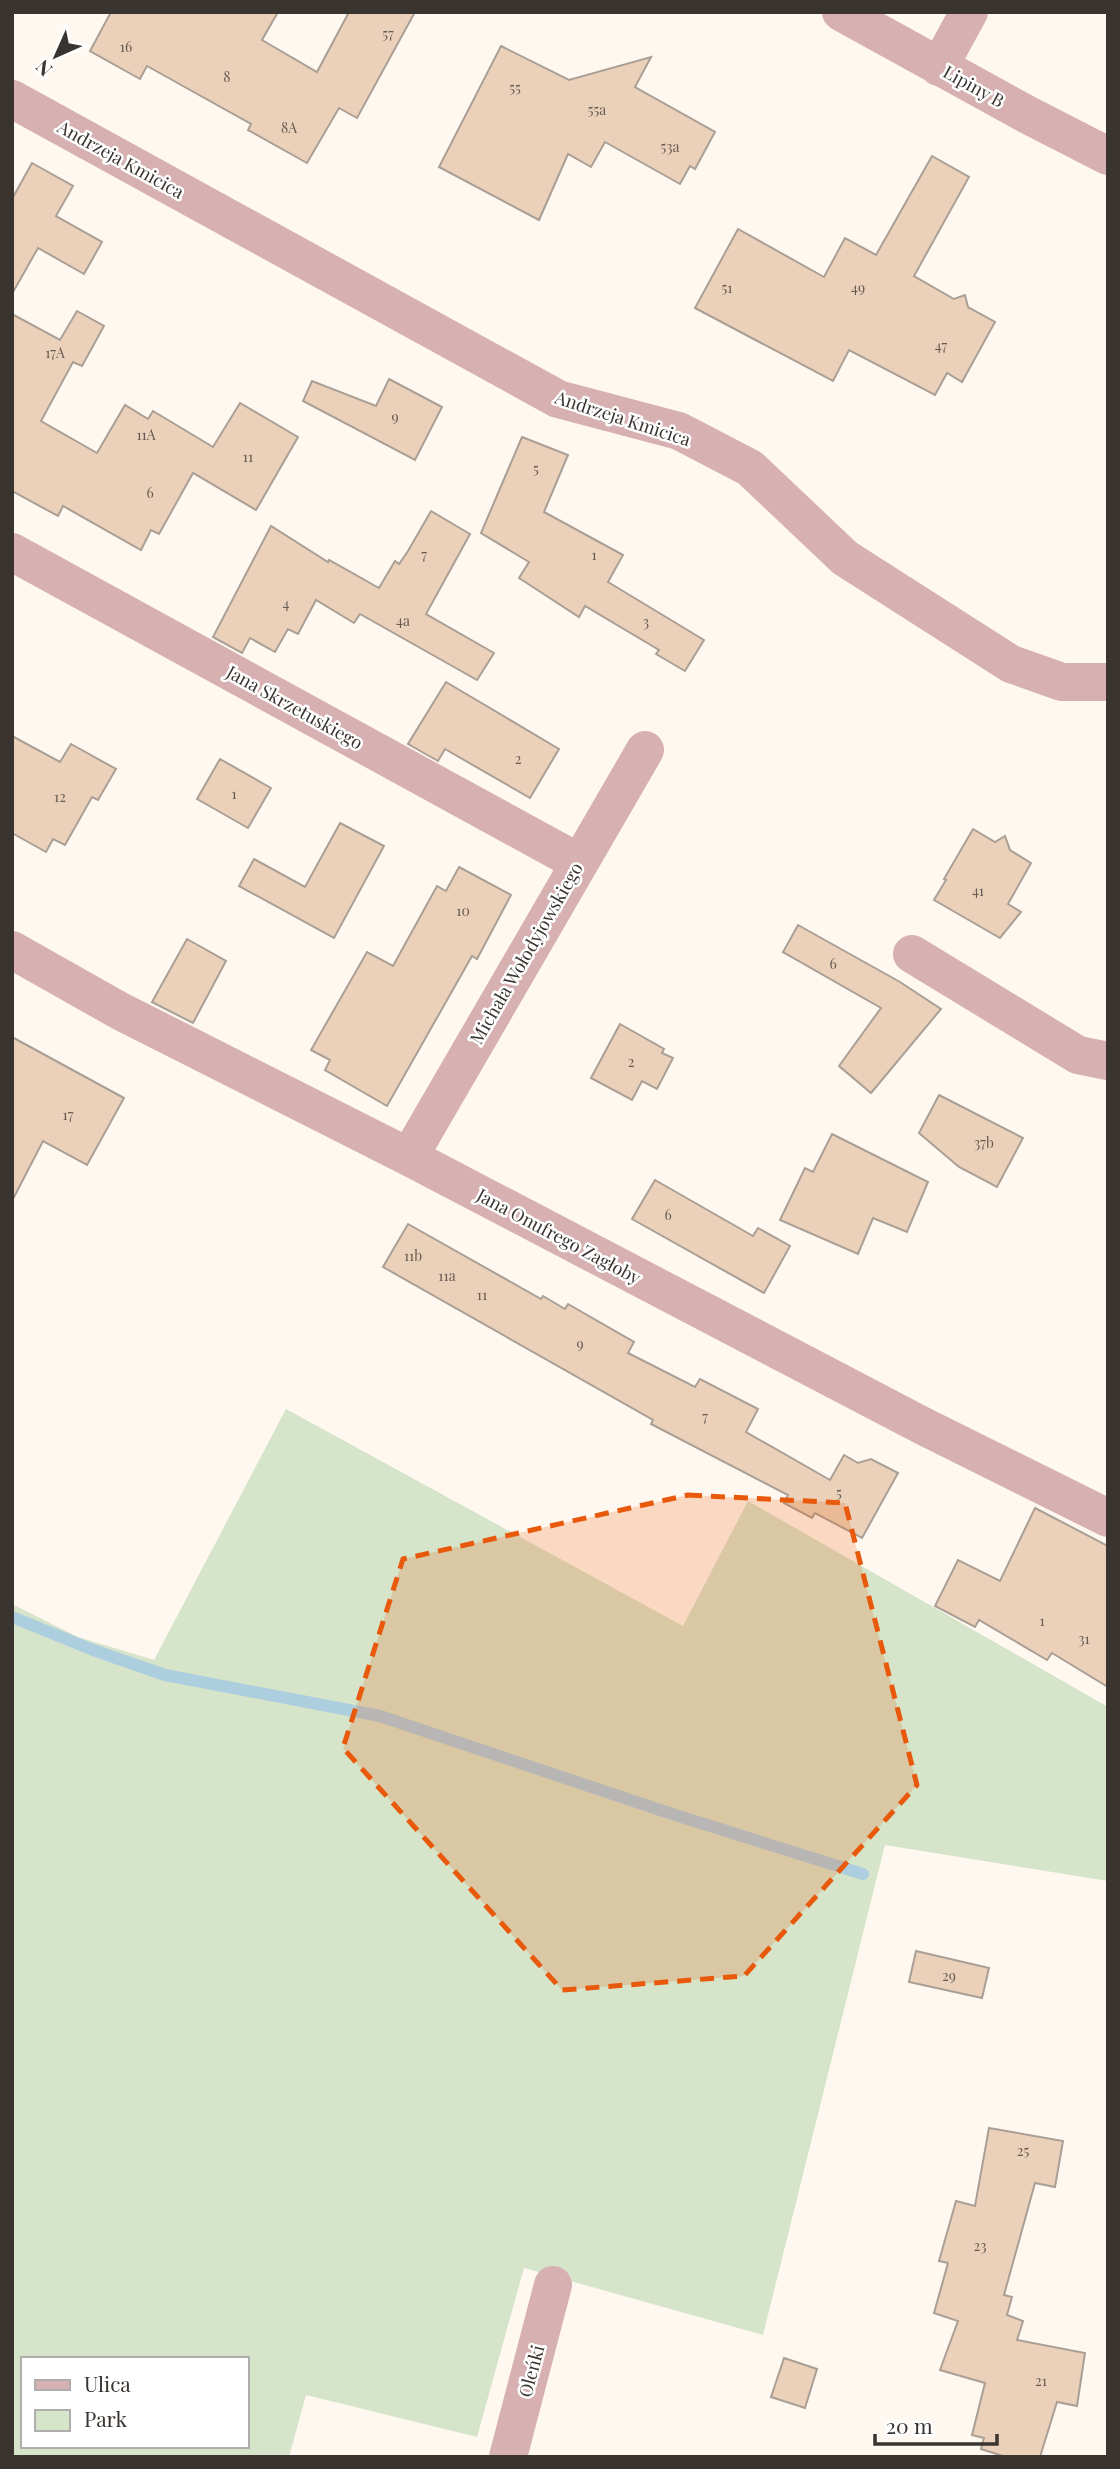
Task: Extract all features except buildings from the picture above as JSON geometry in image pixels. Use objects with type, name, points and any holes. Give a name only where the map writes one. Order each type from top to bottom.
[{"type":"street","name":"Lipiny B","points":[[841,12],[1108,156]]},
{"type":"street","points":[[939,67],[970,12]]},
{"type":"street","name":"Andrzeja Kmicica","points":[[12,99],[558,399],[679,431],[750,468],[845,558],[1011,664],[1062,682],[1108,682]]},
{"type":"street","name":"Jana Skrzetuskiego","points":[[12,552],[578,862]]},
{"type":"street","name":"Michała Wołodyjowskiego","points":[[408,1157],[645,750]]},
{"type":"street","name":"Jana Onufrego Zagłoby","points":[[12,950],[120,1011],[408,1157],[923,1426],[1108,1518]]},
{"type":"street","points":[[912,954],[1078,1055],[1108,1061]]},
{"type":"street","name":"Oleńki","points":[[508,2457],[554,2285]]},
{"type":"highlighted area","points":[[688,1495],[845,1503],[917,1785],[744,1976],[562,1990],[343,1748],[403,1559]]},
{"type":"green space","points":[[286,1409],[683,1626],[748,1501],[1108,1707],[1108,1881],[885,1845],[763,2335],[524,2268],[477,2437],[306,2395],[289,2457],[12,2457],[12,1604],[78,1637],[154,1660]]},
{"type":"waterway","points":[[12,1617],[93,1650],[165,1675],[380,1716],[669,1813],[863,1874]]}]
